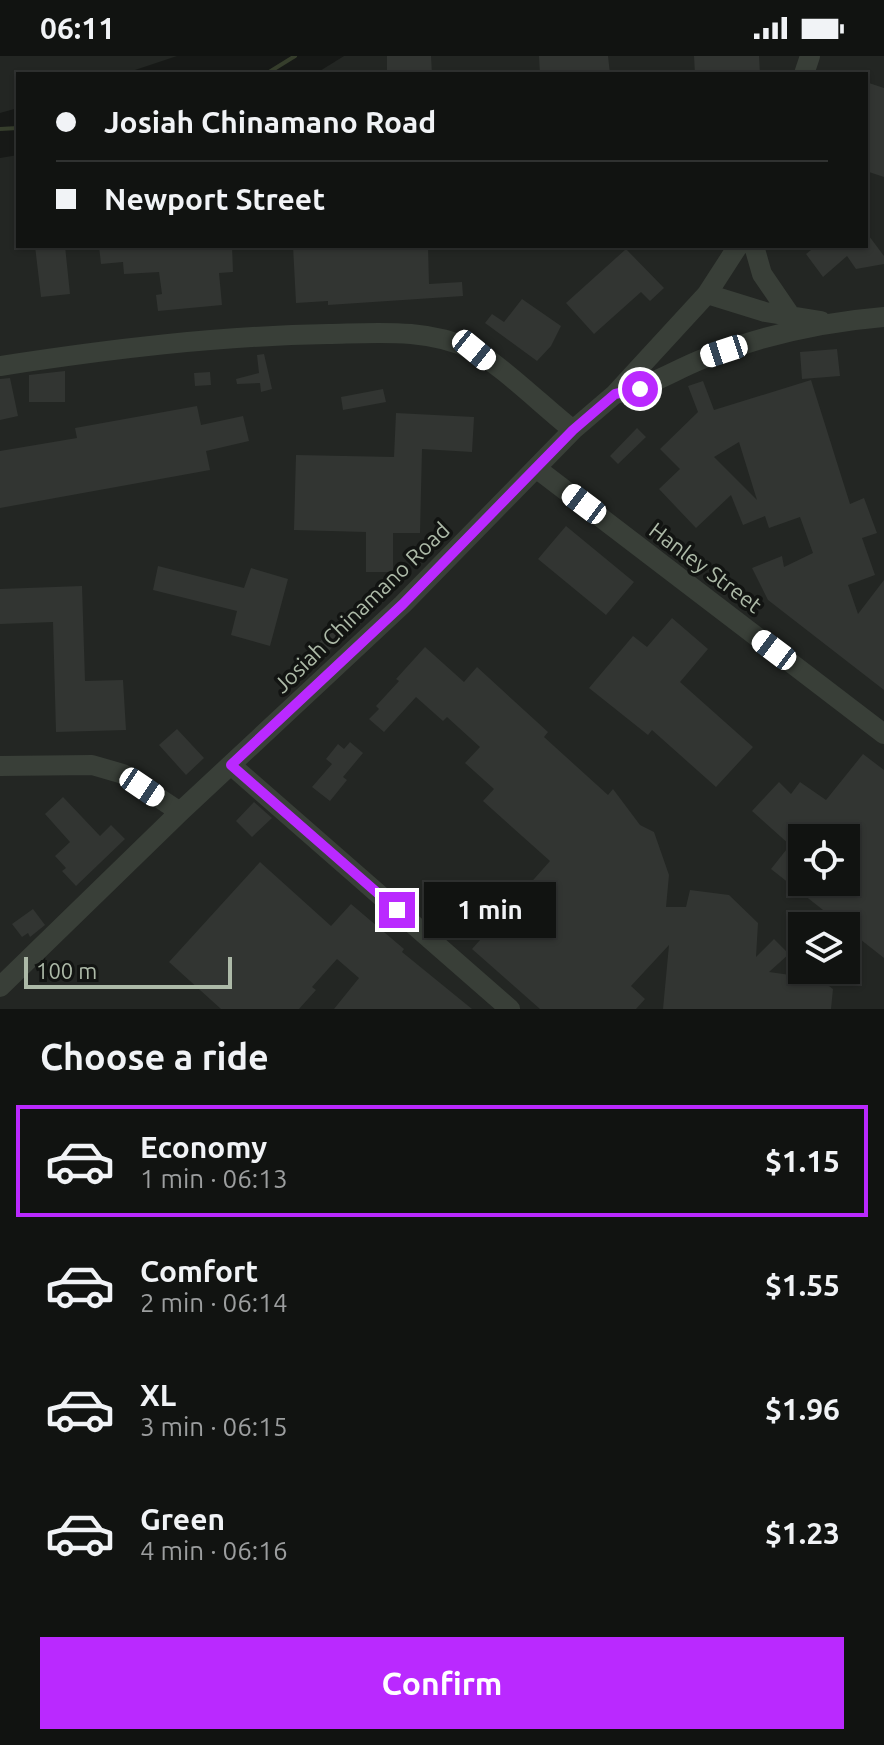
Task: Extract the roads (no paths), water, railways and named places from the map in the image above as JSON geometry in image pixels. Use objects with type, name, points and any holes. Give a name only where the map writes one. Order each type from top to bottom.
[{"type":"street","name":"Josiah Chinamano Road","points":[[0,987],[180,812],[403,604],[573,430],[615,394],[707,294],[737,248]]},
{"type":"street","points":[[755,248],[762,274],[790,315]]},
{"type":"street","points":[[707,294],[735,305],[825,322]]},
{"type":"street","points":[[615,394],[640,389],[708,356],[825,322],[884,317]]},
{"type":"street","points":[[0,366],[184,340],[402,333],[440,339],[474,350],[573,430]]},
{"type":"street","name":"Hanley Street","points":[[536,468],[884,734]]},
{"type":"street","points":[[0,766],[92,765],[123,774],[180,812]]},
{"type":"street","points":[[231,765],[510,1009]]},
{"type":"waterway","points":[[269,72],[295,56]]},
{"type":"waterway","points":[[0,129],[16,128]]}]
